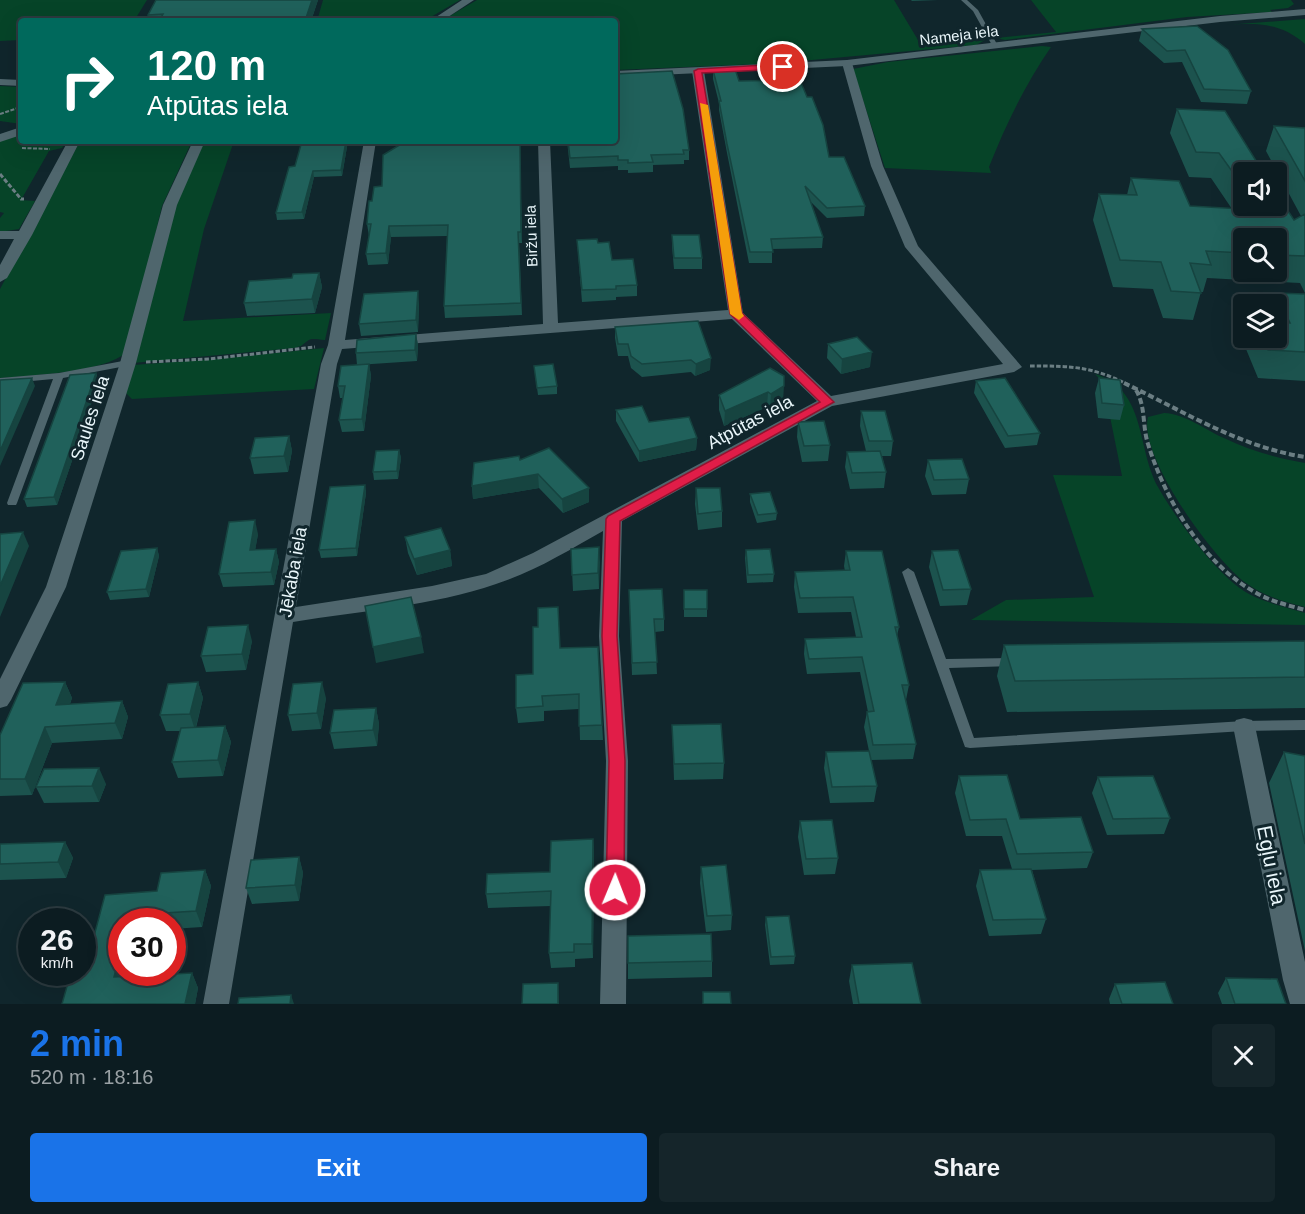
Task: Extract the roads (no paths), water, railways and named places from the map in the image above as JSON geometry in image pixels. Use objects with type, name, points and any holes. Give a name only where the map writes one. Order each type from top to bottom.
[{"type":"street","points":[[440,18],[470,0]]},
{"type":"street","name":"Nameja iela","points":[[618,74],[847,63],[1220,19],[1305,12]]},
{"type":"street","name":"Atpūtas iela","points":[[285,616],[432,593],[491,579],[540,558],[827,402],[1014,367],[912,247],[877,166],[847,63]]},
{"type":"street","points":[[698,71],[736,314],[827,402]]},
{"type":"street","points":[[0,82],[18,83]]},
{"type":"street","points":[[0,138],[18,132]]},
{"type":"street","name":"Saules iela","points":[[0,700],[9,663],[56,586],[128,363],[170,205],[198,144]]},
{"type":"street","name":"Jēkaba iela","points":[[216,1004],[329,364],[336,345],[370,144]]},
{"type":"street","name":"Biržu iela","points":[[544,144],[551,329]]},
{"type":"street","points":[[0,278],[72,146]]},
{"type":"street","points":[[0,235],[25,235]]},
{"type":"street","points":[[336,345],[736,314]]},
{"type":"street","points":[[613,519],[609,636],[617,761],[613,1004]]},
{"type":"street","name":"Egļu iela","points":[[1244,726],[1296,980],[1303,1004]]},
{"type":"lane","points":[[964,0],[975,10],[995,46]]},
{"type":"lane","points":[[0,381],[59,376],[128,363]]},
{"type":"lane","points":[[12,503],[59,376]]},
{"type":"lane","points":[[908,572],[970,743],[1244,726],[1305,725]]},
{"type":"lane","points":[[941,664],[1024,662]]}]
